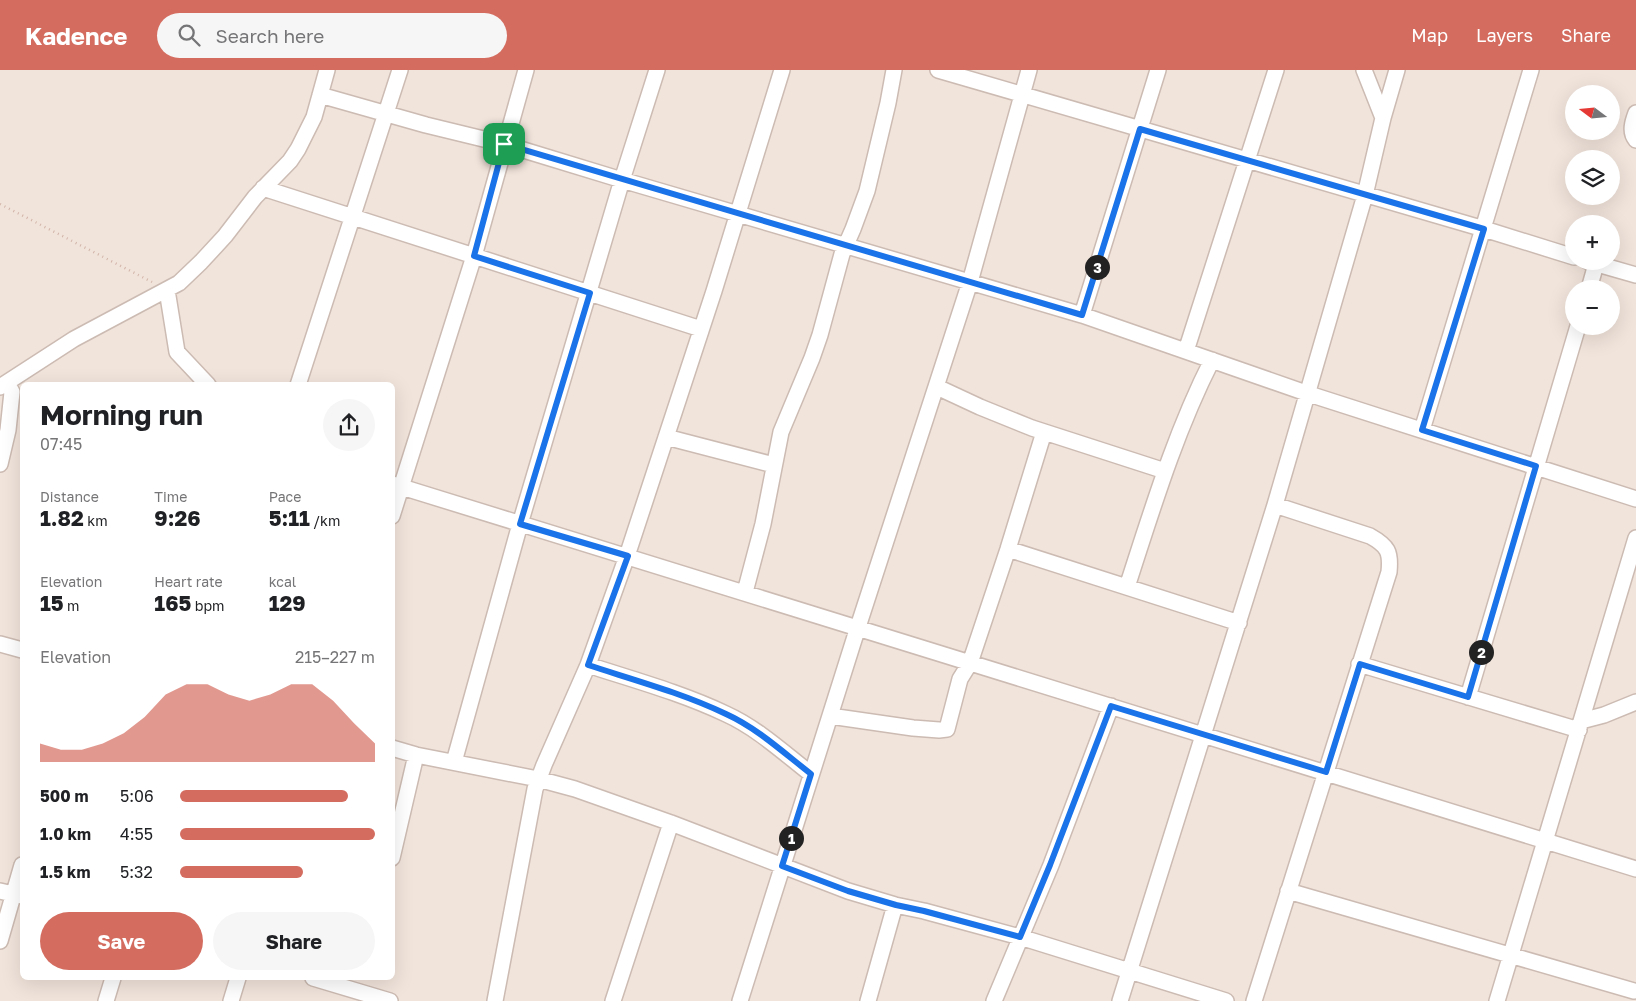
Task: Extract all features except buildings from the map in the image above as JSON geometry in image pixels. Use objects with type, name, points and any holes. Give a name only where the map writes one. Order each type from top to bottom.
[{"type":"street","points":[[0,464],[8,430],[10,389],[74,339],[166,290],[189,274],[212,251],[246,208],[298,149],[314,117],[327,70]]},
{"type":"street","points":[[299,382],[400,70]]},
{"type":"street","points":[[395,497],[397,485],[474,256],[526,70]]},
{"type":"street","points":[[454,762],[520,524],[622,180],[657,70]]},
{"type":"street","points":[[495,1001],[531,804],[538,779],[588,665],[628,556],[714,291],[782,70]]},
{"type":"street","points":[[745,592],[761,532],[781,432],[804,379],[820,335],[845,245],[858,217],[873,169],[894,70]]},
{"type":"street","points":[[938,70],[1565,254]]},
{"type":"street","points":[[740,1001],[858,627],[970,282],[1029,70]]},
{"type":"street","points":[[1082,315],[1158,70]]},
{"type":"street","points":[[1186,352],[1276,70]]},
{"type":"street","points":[[1364,70],[1383,118]]},
{"type":"street","points":[[1120,1001],[1275,505],[1365,195],[1383,118],[1397,70]]},
{"type":"street","points":[[1422,430],[1532,70]]},
{"type":"street","points":[[320,95],[426,125],[504,144],[1082,315],[1308,394],[1636,499]]},
{"type":"street","points":[[1636,113],[1632,123],[1633,136],[1636,140]]},
{"type":"street","points":[[264,188],[701,329]]},
{"type":"street","points":[[1618,270],[1636,275]]},
{"type":"street","points":[[166,290],[177,352],[205,382]]},
{"type":"street","points":[[1468,697],[1575,335]]},
{"type":"street","points":[[1127,587],[1165,471],[1188,409],[1212,360]]},
{"type":"street","points":[[937,387],[980,407],[1044,432],[1165,471]]},
{"type":"street","points":[[830,716],[913,728],[946,730],[949,725],[960,679],[970,662],[1008,549],[1044,432]]},
{"type":"street","points":[[666,437],[774,465]]},
{"type":"street","points":[[397,485],[1636,869]]},
{"type":"street","points":[[1254,1001],[1389,572],[1390,559],[1387,549],[1382,543],[1370,536],[1275,505]]},
{"type":"street","points":[[1497,1001],[1636,538]]},
{"type":"street","points":[[1008,549],[1238,624]]},
{"type":"street","points":[[0,644],[20,649]]},
{"type":"street","points":[[1360,664],[1468,697],[1580,726],[1636,702]]},
{"type":"street","points":[[588,665],[689,699],[727,714],[754,730],[811,774]]},
{"type":"street","points":[[994,1001],[1050,865],[1111,706]]},
{"type":"street","points":[[395,749],[416,755],[538,779],[576,789],[671,823],[826,883],[896,905],[1020,937],[1226,1001]]},
{"type":"street","points":[[395,845],[416,755]]},
{"type":"street","points":[[613,1001],[671,823]]},
{"type":"street","points":[[0,941],[20,871]]},
{"type":"street","points":[[1288,891],[1633,992]]},
{"type":"street","points":[[868,1001],[896,905]]},
{"type":"street","points":[[106,1001],[112,980]]},
{"type":"street","points":[[231,1001],[237,980]]},
{"type":"street","points":[[318,980],[359,997],[390,1001]]},
{"type":"street","points":[[359,997],[363,980]]},
{"type":"path","points":[[0,204],[166,290]]},
{"type":"shaded area","points":[[0,70],[1636,70],[1636,1001],[0,1001]]},
{"type":"route","points":[[1140,129],[1484,229],[1422,430],[1536,466],[1468,697],[1360,664],[1326,772],[1111,706],[1041,888],[1020,937],[848,891],[782,866],[811,774],[754,730],[727,714],[689,699],[588,665],[628,556],[520,524],[590,293],[474,256],[504,144],[1082,315],[1140,129]]}]
